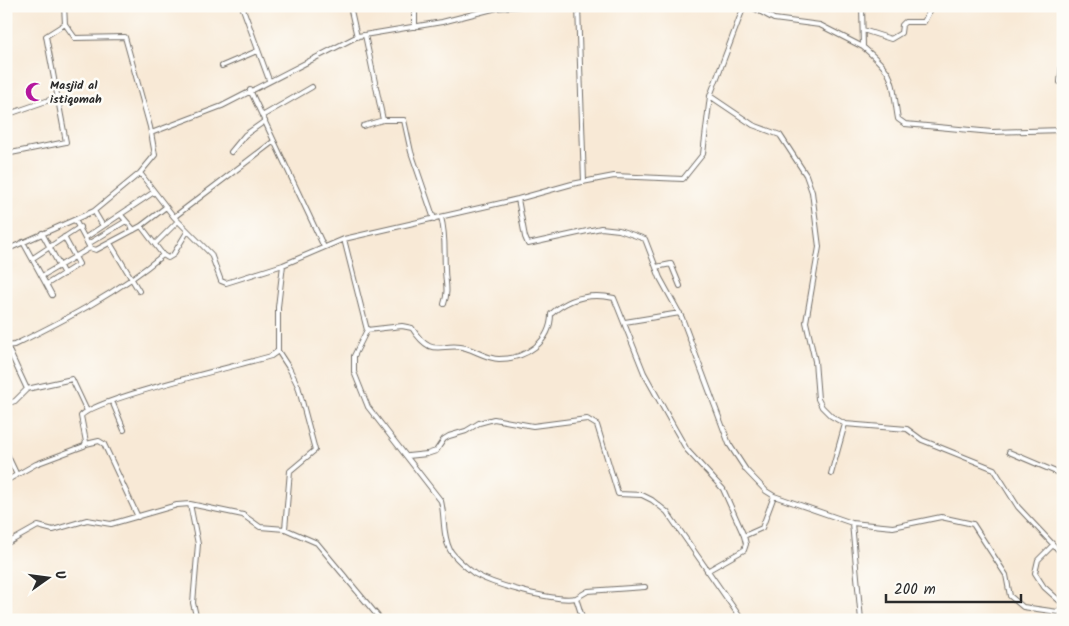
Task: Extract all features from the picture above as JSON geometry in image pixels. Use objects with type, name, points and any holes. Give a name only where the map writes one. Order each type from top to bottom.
[{"type":"street","points":[[6,250],[94,211],[140,173],[155,155],[151,133],[125,37],[76,38],[65,24],[64,6]]},
{"type":"street","points":[[242,6],[269,80]]},
{"type":"street","points":[[350,6],[357,37]]},
{"type":"street","points":[[415,6],[415,27]]},
{"type":"street","points":[[476,6],[477,13]]},
{"type":"street","points":[[151,133],[222,106],[269,80],[357,37],[415,27],[498,8],[521,6]]},
{"type":"street","points":[[578,6],[584,182]]},
{"type":"street","points":[[140,173],[174,217],[211,254],[222,282],[283,265],[344,239],[584,182],[614,176],[676,180],[685,177],[703,154],[710,96],[744,6]]},
{"type":"street","points":[[750,6],[774,18],[820,25],[864,47],[884,66],[894,84],[898,119],[905,124],[992,132],[1063,130]]},
{"type":"street","points":[[862,6],[864,47]]},
{"type":"street","points":[[863,30],[891,39],[901,33],[902,25],[905,22],[924,22],[932,6]]},
{"type":"street","points":[[6,154],[65,143],[66,138],[46,36],[65,24]]},
{"type":"street","points":[[365,35],[383,120]]},
{"type":"street","points":[[222,66],[257,51]]},
{"type":"street","points":[[1060,82],[1063,53]]},
{"type":"street","points":[[262,116],[312,87]]},
{"type":"street","points":[[250,90],[324,247]]},
{"type":"street","points":[[710,96],[753,125],[780,135],[806,175],[812,192],[819,247],[806,322],[815,362],[820,403],[831,416],[845,424],[907,429],[922,440],[988,465],[1000,475],[1018,507],[1063,555]]},
{"type":"street","points":[[6,115],[58,97]]},
{"type":"street","points":[[363,126],[383,120],[401,120],[406,124],[411,152],[434,219]]},
{"type":"street","points":[[231,152],[245,135],[264,121]]},
{"type":"street","points":[[174,217],[274,141]]},
{"type":"street","points":[[85,238],[154,192]]},
{"type":"street","points":[[518,199],[524,237],[528,244],[595,228],[613,228],[645,240],[656,267],[680,313],[731,449],[755,481],[774,496],[852,522],[892,527],[941,517],[973,524],[1006,576],[1010,596],[1023,607],[1058,612],[1063,605],[1044,587],[1035,573],[1038,560],[1053,545]]},
{"type":"street","points":[[75,220],[89,246],[96,250],[141,226],[166,207]]},
{"type":"street","points":[[94,211],[103,226]]},
{"type":"street","points":[[121,215],[134,230]]},
{"type":"street","points":[[441,217],[446,233],[445,268],[448,290],[444,304]]},
{"type":"street","points":[[42,276],[76,256],[126,221]]},
{"type":"street","points":[[155,244],[178,221]]},
{"type":"street","points":[[141,226],[163,255],[168,258],[172,257],[188,232]]},
{"type":"street","points":[[33,258],[80,227]]},
{"type":"street","points":[[42,233],[64,274]]},
{"type":"street","points":[[46,284],[79,265],[76,256],[64,237]]},
{"type":"street","points":[[344,239],[367,330],[354,356],[354,372],[368,407],[393,440],[408,456],[441,501],[444,516],[444,534],[451,552],[475,574],[535,595],[565,600],[576,598],[588,591],[645,587]]},
{"type":"street","points":[[22,242],[33,258],[52,296]]},
{"type":"street","points":[[110,243],[139,291]]},
{"type":"street","points":[[27,389],[7,346],[14,345],[81,312],[132,280],[163,255]]},
{"type":"street","points":[[656,267],[668,263],[672,265],[680,286]]},
{"type":"street","points":[[283,265],[278,307],[278,351],[298,386],[315,450],[290,471],[285,529]]},
{"type":"street","points":[[367,330],[402,326],[412,328],[420,341],[438,350],[463,347],[498,359],[527,353],[545,339],[551,325],[551,314],[563,303],[575,298],[604,296],[614,298],[644,372],[675,429],[687,450],[723,489],[744,536],[746,544],[744,550],[707,571]]},
{"type":"street","points":[[625,322],[680,313]]},
{"type":"street","points":[[86,444],[81,419],[87,411],[112,401],[271,356],[278,351]]},
{"type":"street","points":[[6,404],[15,401],[27,389],[72,379],[87,411]]},
{"type":"street","points":[[112,401],[124,430]]},
{"type":"street","points":[[408,456],[428,454],[436,451],[444,439],[449,436],[466,431],[479,423],[494,419],[533,426],[587,420],[597,425],[618,494],[642,495],[667,512],[742,620]]},
{"type":"street","points":[[831,474],[845,424]]},
{"type":"street","points":[[6,481],[36,464],[86,444],[103,442],[138,517]]},
{"type":"street","points":[[6,452],[17,475]]},
{"type":"street","points":[[1009,452],[1063,475]]},
{"type":"street","points":[[744,536],[762,528],[774,496]]},
{"type":"street","points":[[190,504],[198,544],[193,603],[197,620]]},
{"type":"street","points":[[6,544],[38,526],[53,530],[88,520],[111,524],[177,505],[190,504],[243,515],[260,527],[285,529],[317,543],[381,620]]},
{"type":"street","points":[[852,522],[861,620]]},
{"type":"street","points":[[576,598],[583,620]]},
{"type":"place","name":"Masjid al istiqomah","points":[[35,92]]}]
